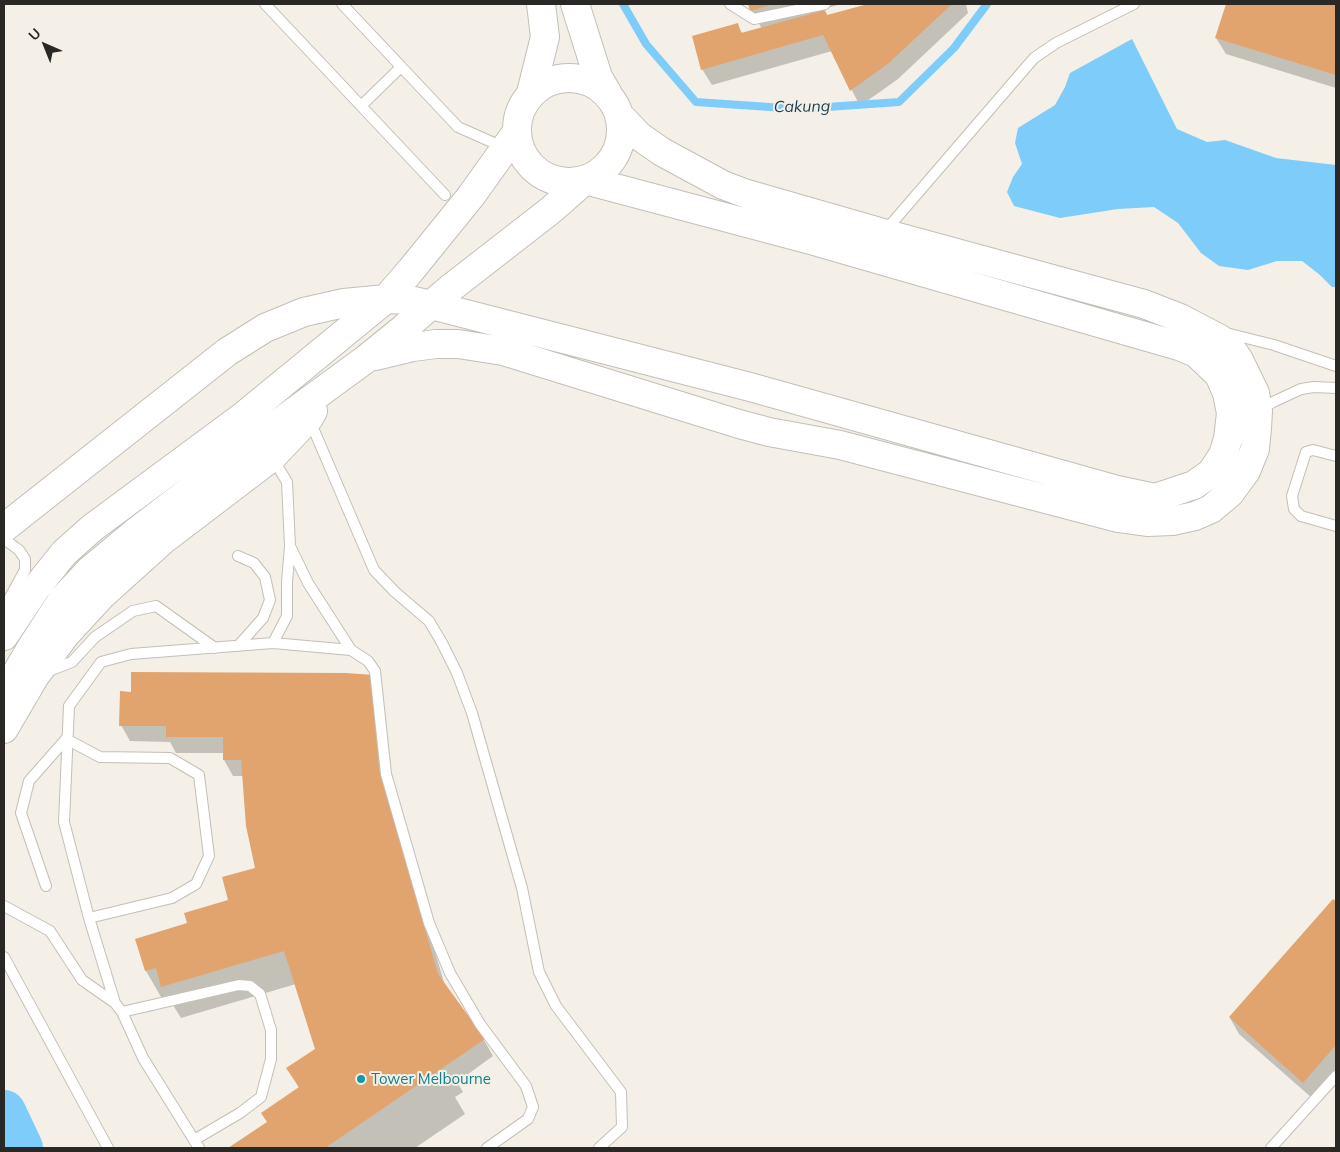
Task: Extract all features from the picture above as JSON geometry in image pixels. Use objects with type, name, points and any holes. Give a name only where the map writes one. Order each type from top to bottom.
[{"type":"main road","points":[[531,93],[545,37],[541,4]]},
{"type":"main road","points":[[5,716],[31,648],[62,600],[90,570],[258,437],[366,359],[551,210],[585,180],[600,172],[609,164],[616,153],[620,141],[614,105],[598,77],[575,4]]},
{"type":"main road","points":[[4,528],[228,352],[265,328],[304,312],[344,302],[386,299],[409,300],[432,305],[758,389],[1117,490],[1155,498],[1194,486],[1211,473],[1223,456],[1228,439],[1231,413],[1227,393],[1220,375],[1196,353],[874,244],[723,185],[662,152],[638,136],[597,84],[584,79],[570,77],[556,79],[542,84],[531,93],[522,105],[511,141],[465,203],[386,299],[163,540],[102,595],[66,634],[5,716]]},
{"type":"main road","points":[[366,359],[413,347],[458,344],[503,351],[769,432],[840,445],[1118,518],[1147,522],[1161,522],[1211,510],[1230,493],[1246,471],[1254,449],[1258,411],[1255,393],[1247,375],[1230,347],[1220,339],[1188,323],[1144,304],[585,180],[569,182],[553,180],[539,173],[527,162],[520,149],[511,141]]},
{"type":"main road","points":[[4,636],[36,588],[64,553],[92,528],[258,437],[309,418],[329,387]]},
{"type":"main road","points":[[747,426],[758,389]]},
{"type":"lane","points":[[265,4],[445,195]]},
{"type":"lane","points":[[342,4],[458,127],[511,141]]},
{"type":"lane","points":[[730,4],[754,19],[825,4]]},
{"type":"lane","points":[[874,244],[1034,58],[1056,43],[1134,4]]},
{"type":"lane","points":[[360,106],[401,67]]},
{"type":"lane","points":[[1188,323],[1274,345],[1336,366]]},
{"type":"lane","points":[[1258,411],[1301,389],[1314,387],[1336,388]]},
{"type":"lane","points":[[309,418],[374,570],[395,592],[429,621],[457,673],[472,713],[522,888],[539,972],[556,1006],[621,1092],[622,1127],[599,1148]]},
{"type":"lane","points":[[258,437],[288,482],[290,546],[287,616],[273,643]]},
{"type":"lane","points":[[1336,456],[1314,450],[1306,452],[1292,496],[1294,509],[1301,516],[1336,526]]},
{"type":"lane","points":[[4,538],[19,550],[25,559],[25,570],[4,608]]},
{"type":"lane","points":[[290,546],[308,583],[351,650],[368,661],[375,671],[386,774],[430,923],[450,973],[480,1024],[526,1086],[533,1106],[528,1119],[487,1148]]},
{"type":"lane","points":[[238,556],[254,563],[265,577],[270,600],[263,618],[238,646]]},
{"type":"lane","points":[[35,676],[72,662],[94,637],[132,611],[156,606],[215,648]]},
{"type":"lane","points":[[115,1004],[89,918],[64,822],[66,738],[69,706],[102,662],[131,654],[273,643],[351,650]]},
{"type":"lane","points":[[46,886],[21,813],[29,781],[66,738]]},
{"type":"lane","points":[[66,738],[100,757],[170,758],[199,775],[209,856],[196,884],[172,898],[89,918]]},
{"type":"lane","points":[[4,906],[50,931],[82,980],[115,1004],[122,1012],[143,1058],[197,1144],[261,1097],[271,1059],[271,1030],[260,994],[250,986],[239,985],[122,1012]]},
{"type":"lane","points":[[4,956],[108,1148]]},
{"type":"lane","points":[[1270,1148],[1336,1076]]},
{"type":"water","points":[[1132,39],[1177,129],[1207,142],[1225,140],[1276,158],[1336,165],[1336,287],[1332,287],[1302,261],[1277,261],[1248,270],[1219,266],[1201,253],[1178,223],[1154,207],[1118,209],[1060,218],[1014,206],[1007,192],[1013,177],[1022,164],[1015,143],[1018,128],[1055,105],[1070,73]]},
{"type":"building","points":[[748,4],[774,4],[750,11]]},
{"type":"building","points":[[868,4],[952,4],[889,63],[850,91],[823,35],[701,70],[692,36],[738,23],[741,33],[825,10],[827,15]]},
{"type":"building","points":[[1226,4],[1336,4],[1336,75],[1215,38]]},
{"type":"building","points":[[131,672],[346,673],[374,675],[379,769],[438,974],[485,1039],[325,1148],[228,1148],[267,1122],[261,1113],[299,1087],[286,1068],[315,1049],[284,951],[161,987],[156,968],[145,971],[135,939],[187,923],[184,913],[228,900],[222,877],[255,868],[246,826],[241,760],[223,760],[223,737],[166,737],[166,726],[119,726],[120,691],[131,692]]},
{"type":"building","points":[[1333,899],[1336,901],[1336,1045],[1303,1083],[1229,1017]]},
{"type":"waterway","name":"Cakung","points":[[623,4],[646,44],[696,102],[799,109],[899,102],[954,48],[987,4]]},
{"type":"waterway","points":[[4,1112],[21,1148]]},
{"type":"place","name":"Tower Melbourne","points":[[361,1079]]}]
